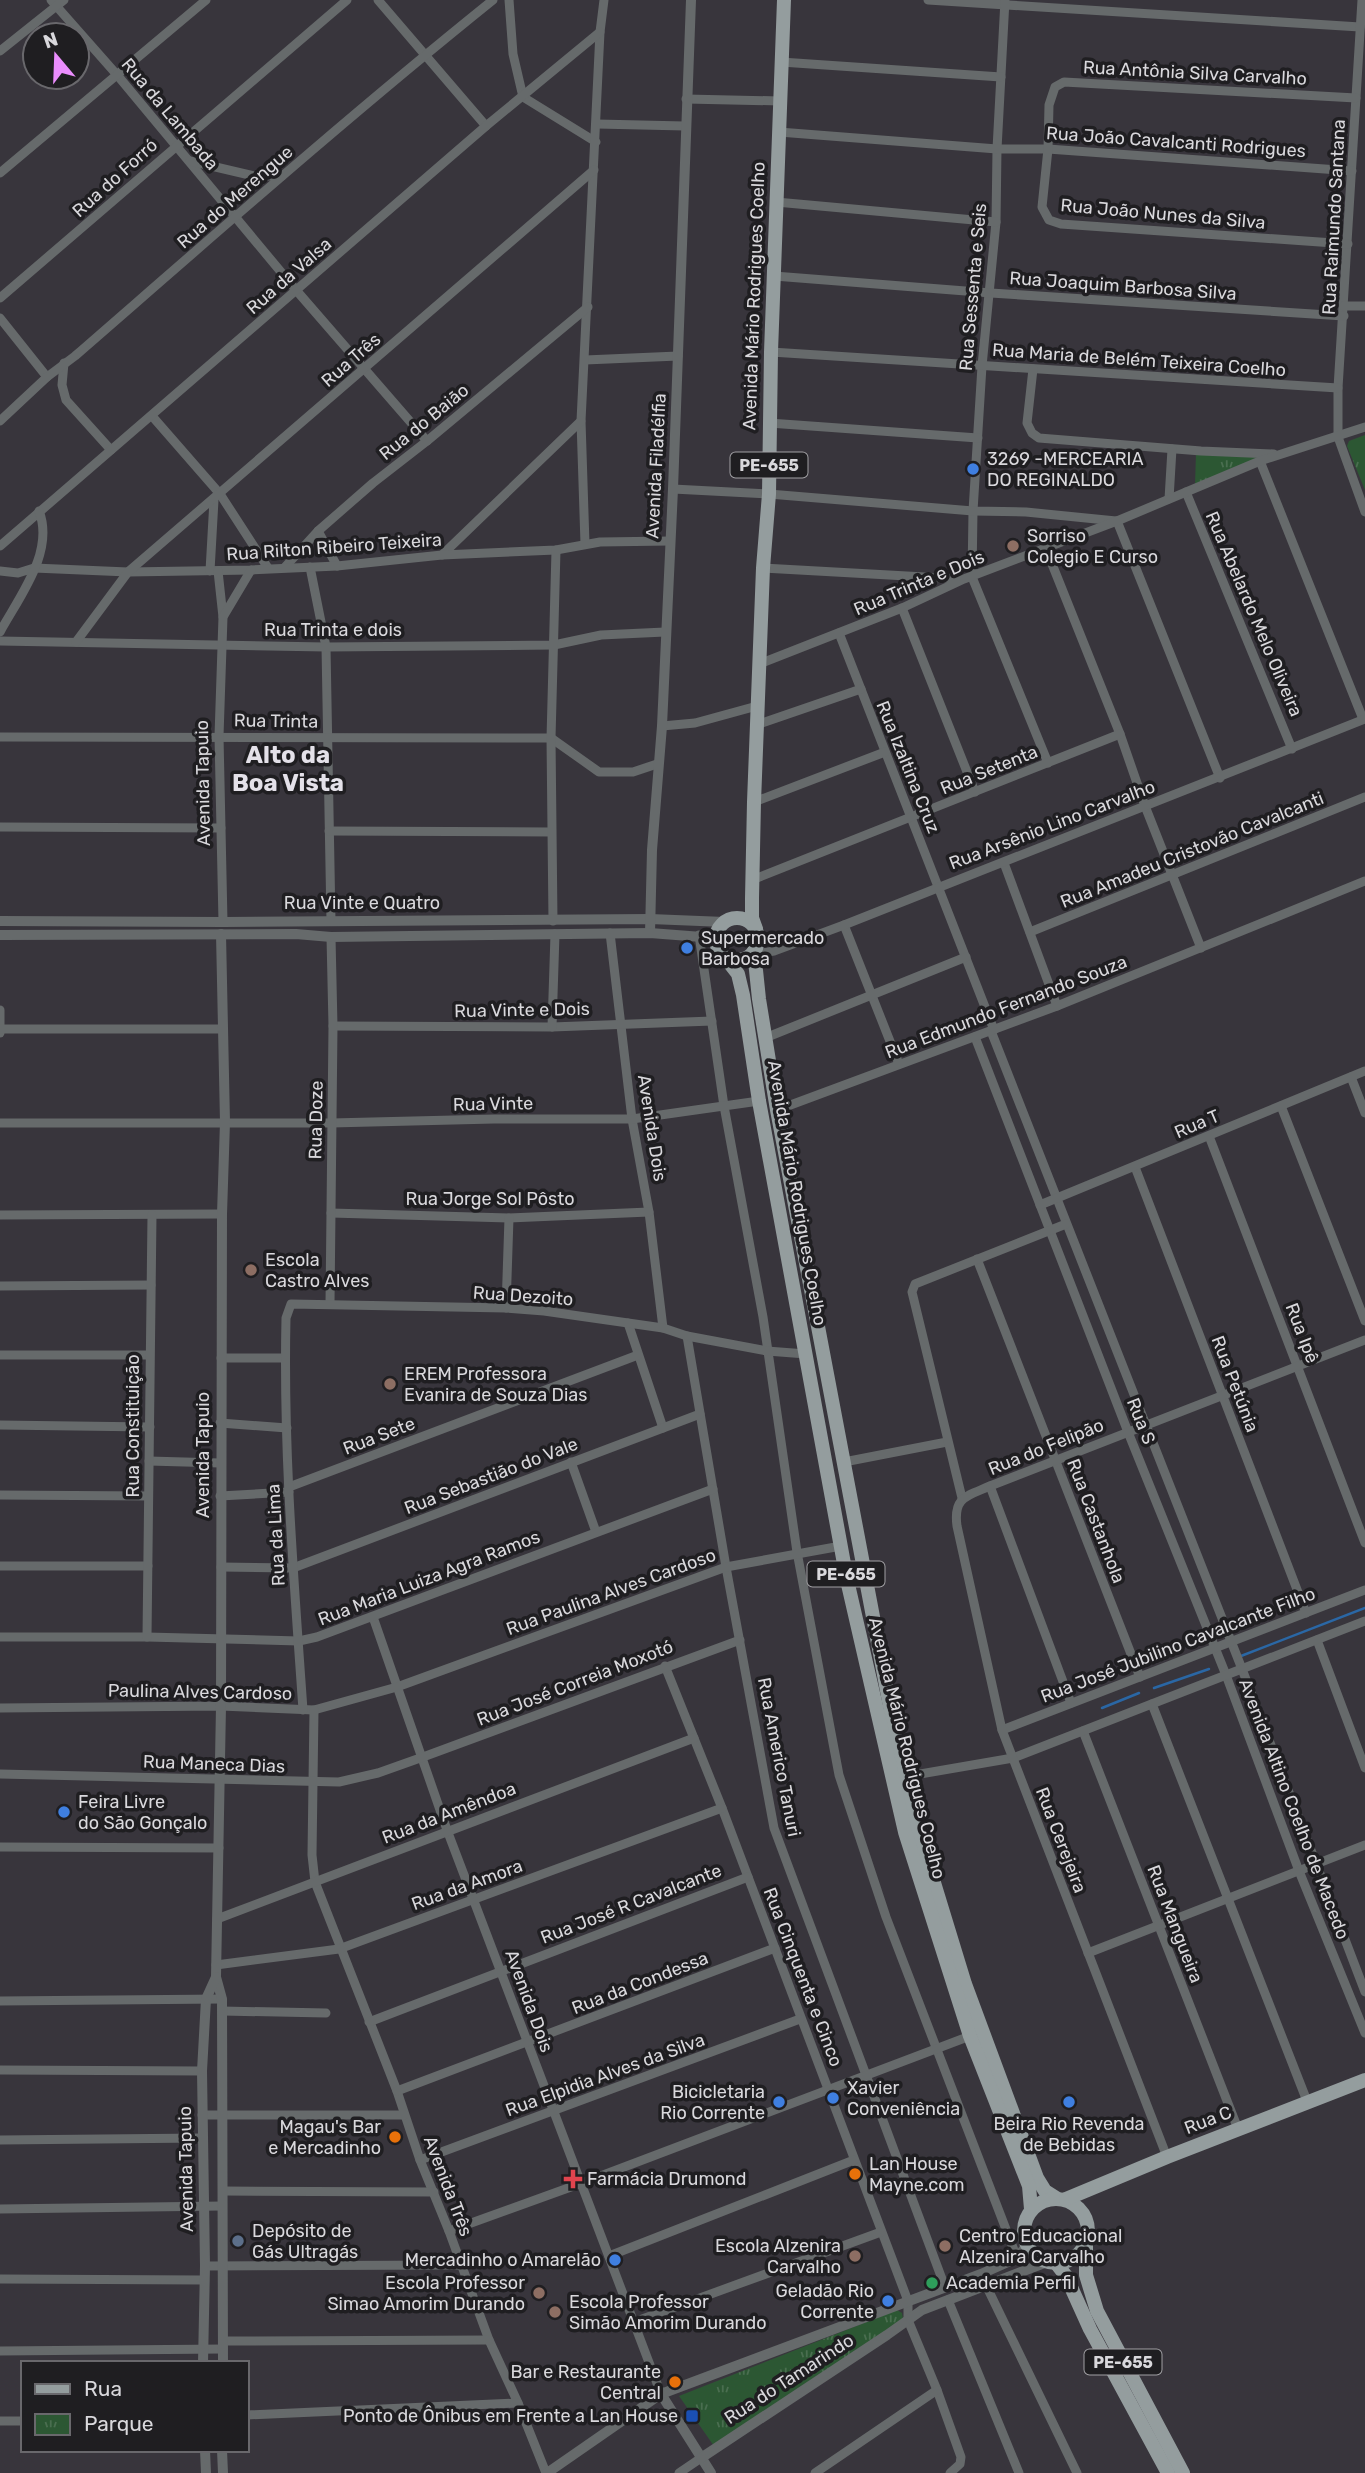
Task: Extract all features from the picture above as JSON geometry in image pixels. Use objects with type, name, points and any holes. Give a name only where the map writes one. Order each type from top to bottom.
[{"type":"main road","name":"Avenida Mário Rodrigues Coelho","points":[[755,929],[752,918],[752,880],[756,725],[769,494],[771,352],[784,0]]},
{"type":"main road","points":[[715,938],[724,922],[738,918],[745,919],[755,929]]},
{"type":"main road","name":"PE-655","points":[[753,954],[758,941],[755,929]]},
{"type":"main road","name":"PE-655","points":[[715,938],[724,956]]},
{"type":"main road","name":"Avenida Mário Rodrigues Coelho","points":[[753,954],[777,1110],[903,1777],[965,1984],[995,2067],[1037,2178],[1045,2191],[1061,2199]]},
{"type":"main road","points":[[724,956],[734,960],[753,954]]},
{"type":"main road","name":"Avenida Mário Rodrigues Coelho","points":[[724,956],[734,967],[741,983],[850,1593],[905,1832],[970,2036],[1029,2186],[1031,2209]]},
{"type":"main road","name":"Rua C","points":[[1061,2199],[1365,2080]]},
{"type":"main road","points":[[1031,2209],[1047,2199],[1061,2199]]},
{"type":"main road","name":"PE-655","points":[[1061,2199],[1081,2209],[1086,2217],[1089,2226],[1086,2275],[1097,2311],[1183,2473]]},
{"type":"main road","name":"PE-655","points":[[1031,2209],[1024,2226],[1027,2245],[1032,2253],[1052,2263],[1066,2276],[1090,2329],[1168,2473]]},
{"type":"main road","points":[[1052,2263],[1074,2258],[1086,2244]]},
{"type":"street","points":[[0,173],[206,0]]},
{"type":"street","name":"Rua do Forró","points":[[0,298],[347,0]]},
{"type":"street","points":[[378,0],[486,126]]},
{"type":"street","name":"Rua do Merengue","points":[[0,421],[47,377],[493,0]]},
{"type":"street","points":[[509,0],[513,54],[523,97],[596,142]]},
{"type":"street","points":[[585,544],[581,421],[600,32],[604,0]]},
{"type":"street","name":"Avenida Filadélfia","points":[[650,933],[673,489],[691,0]]},
{"type":"street","points":[[928,0],[1360,27]]},
{"type":"street","name":"Rua Raimundo Santana","points":[[1362,0],[1338,388],[1338,437],[1364,506]]},
{"type":"street","points":[[0,51],[57,2]]},
{"type":"street","name":"Rua da Lambada","points":[[57,2],[296,290],[427,441]]},
{"type":"street","name":"Rua Sessenta e Seis","points":[[968,578],[982,366],[996,222],[1005,3]]},
{"type":"street","name":"Rua da Valsa","points":[[0,545],[486,126],[600,32]]},
{"type":"street","points":[[781,62],[1001,77]]},
{"type":"street","name":"Rua Antônia Silva Carvalho","points":[[1048,149],[1049,105],[1052,93],[1058,84],[1064,82],[1356,99]]},
{"type":"street","points":[[686,99],[780,101]]},
{"type":"street","points":[[597,124],[685,126]]},
{"type":"street","name":"Rua João Cavalcanti Rodrigues","points":[[779,132],[997,149],[1048,149],[1352,171]]},
{"type":"street","name":"Rua João Nunes da Silva","points":[[1048,149],[1042,207],[1049,220],[1056,223],[1348,244]]},
{"type":"street","points":[[188,161],[254,176],[284,176]]},
{"type":"street","name":"Rua Três","points":[[76,642],[128,572],[594,170]]},
{"type":"street","points":[[776,202],[996,222]]},
{"type":"street","name":"Rua Joaquim Barbosa Silva","points":[[774,276],[1344,316]]},
{"type":"street","points":[[1344,306],[1365,306]]},
{"type":"street","name":"Rua do Baião","points":[[285,567],[318,531],[373,482],[427,441],[588,307]]},
{"type":"street","points":[[0,318],[47,377]]},
{"type":"street","name":"Rua Maria de Belém Teixeira Coelho","points":[[771,352],[1338,388]]},
{"type":"street","points":[[585,360],[678,356]]},
{"type":"street","points":[[64,363],[62,385],[66,400],[111,450]]},
{"type":"street","points":[[1033,369],[1027,423],[1035,436],[1172,449],[1283,454]]},
{"type":"street","points":[[152,416],[217,497],[268,568]]},
{"type":"street","points":[[442,555],[581,421]]},
{"type":"street","points":[[769,423],[978,438]]},
{"type":"street","name":"Rua Trinta e Dois","points":[[759,664],[1260,461],[1365,427]]},
{"type":"street","points":[[1169,499],[1172,449]]},
{"type":"street","points":[[1260,461],[1364,719]]},
{"type":"street","points":[[673,489],[973,511],[1026,512],[1117,521],[1220,778]]},
{"type":"street","name":"Rua Abelardo Melo Oliveira","points":[[1186,492],[1292,749]]},
{"type":"street","name":"Avenida Tapuio","points":[[217,497],[214,571],[223,617],[219,736],[223,922]]},
{"type":"street","points":[[0,632],[43,548],[43,524],[39,511]]},
{"type":"street","points":[[318,531],[337,566]]},
{"type":"street","name":"Rua Rilton Ribeiro Teixeira","points":[[0,571],[18,573],[34,568],[128,572],[251,570],[337,566],[442,555],[556,550],[585,544],[670,541]]},
{"type":"street","points":[[1046,549],[1201,948]]},
{"type":"street","points":[[553,921],[551,738],[556,550]]},
{"type":"street","points":[[310,567],[326,647],[331,921]]},
{"type":"street","points":[[763,568],[968,578],[1048,763]]},
{"type":"street","points":[[223,617],[251,570]]},
{"type":"street","points":[[902,608],[975,792]]},
{"type":"street","name":"Rua Trinta e dois","points":[[0,641],[326,647],[554,645],[601,635],[665,632]]},
{"type":"street","name":"Rua Izaltina Cruz","points":[[839,633],[967,957],[1057,1199]]},
{"type":"street","points":[[756,725],[860,689]]},
{"type":"street","points":[[662,726],[695,723],[757,706]]},
{"type":"street","name":"Rua Arsênio Lino Carvalho","points":[[753,954],[774,951],[844,925],[1364,719]]},
{"type":"street","name":"Rua Setenta","points":[[752,880],[1120,734]]},
{"type":"street","name":"Rua Trinta","points":[[0,737],[551,738]]},
{"type":"street","points":[[551,738],[599,772],[633,772],[657,764]]},
{"type":"street","points":[[754,802],[885,752]]},
{"type":"street","name":"Rua Amadeu Cristovão Cavalcanti","points":[[1030,932],[1365,797]]},
{"type":"street","points":[[0,827],[221,828]]},
{"type":"street","points":[[328,831],[551,832]]},
{"type":"street","points":[[1004,863],[1057,1006]]},
{"type":"street","name":"Rua Edmundo Fernando Souza","points":[[777,1110],[1057,1006],[1365,881]]},
{"type":"street","name":"Rua Vinte e Quatro","points":[[0,920],[223,922],[650,919],[724,922]]},
{"type":"street","points":[[202,921],[202,934]]},
{"type":"street","points":[[844,925],[899,1065]]},
{"type":"street","name":"Avenida Dois","points":[[610,933],[632,1119],[649,1212],[663,1328]]},
{"type":"street","name":"Rua Vinte e Quatro","points":[[0,935],[221,934],[331,937],[650,933],[715,938]]},
{"type":"street","name":"Avenida Tapuio","points":[[221,934],[225,1122],[220,1423],[221,1706],[216,1977],[222,1999],[223,2361]]},
{"type":"street","points":[[552,1027],[555,934]]},
{"type":"street","points":[[699,935],[724,1106],[763,1317],[797,1552],[839,1775],[886,1917],[1017,2258]]},
{"type":"street","name":"Rua Doze","points":[[330,1304],[333,1026],[331,937]]},
{"type":"street","points":[[765,1038],[967,957]]},
{"type":"street","points":[[0,1010],[0,1031],[223,1028]]},
{"type":"street","name":"Rua Vinte e Dois","points":[[333,1026],[552,1027],[712,1021]]},
{"type":"street","name":"Rua S","points":[[975,1037],[1128,1432],[1226,1675]]},
{"type":"street","name":"Rua T","points":[[1040,1205],[1365,1071]]},
{"type":"street","points":[[1351,1077],[1365,1113]]},
{"type":"street","name":"Rua Vinte","points":[[225,1122],[632,1119],[760,1101]]},
{"type":"street","points":[[1281,1106],[1365,1321]]},
{"type":"street","points":[[0,1123],[225,1122]]},
{"type":"street","name":"Rua Ipê","points":[[1209,1136],[1365,1543]]},
{"type":"street","name":"Rua Petúnia","points":[[1135,1167],[1306,1613]]},
{"type":"street","name":"Rua S","points":[[1057,1199],[1242,1669]]},
{"type":"street","name":"Rua Jorge Sol Pôsto","points":[[331,1213],[509,1218],[649,1212]]},
{"type":"street","points":[[0,1215],[222,1214]]},
{"type":"street","name":"Rua Constituição","points":[[147,1637],[152,1215]]},
{"type":"street","points":[[506,1308],[509,1218]]},
{"type":"street","points":[[962,1498],[912,1292],[915,1284],[1066,1224]]},
{"type":"street","name":"Rua Castanhola","points":[[977,1259],[1140,1677]]},
{"type":"street","points":[[0,1286],[151,1285]]},
{"type":"street","name":"Rua Dezoito","points":[[285,1358],[286,1313],[288,1307],[296,1302],[506,1308],[663,1328],[767,1351],[806,1354]]},
{"type":"street","points":[[628,1323],[663,1428]]},
{"type":"street","name":"Rua Americo Tanuri","points":[[687,1335],[774,1828],[945,2287]]},
{"type":"street","name":"Rua do Felipão","points":[[962,1498],[1365,1340]]},
{"type":"street","points":[[0,1355],[149,1355]]},
{"type":"street","name":"Rua Sete","points":[[220,1496],[289,1490],[638,1355]]},
{"type":"street","points":[[221,1358],[285,1358]]},
{"type":"street","name":"Rua da Lima","points":[[285,1358],[289,1490],[303,1710]]},
{"type":"street","name":"Rua Sebastião do Vale","points":[[293,1568],[700,1414]]},
{"type":"street","points":[[220,1423],[287,1428]]},
{"type":"street","points":[[0,1425],[150,1427]]},
{"type":"street","points":[[844,1462],[947,1442]]},
{"type":"street","points":[[149,1461],[220,1463]]},
{"type":"street","points":[[571,1462],[596,1532]]},
{"type":"street","points":[[990,1486],[1071,1703]]},
{"type":"street","name":"Rua Maria Luiza Agra Ramos","points":[[0,1637],[299,1641],[317,1637],[713,1489]]},
{"type":"street","points":[[0,1495],[148,1496]]},
{"type":"street","name":"Rua Cerejeira","points":[[962,1498],[957,1508],[957,1526],[1002,1730],[1167,2157]]},
{"type":"street","name":"Rua Paulina Alves Cardoso","points":[[397,1687],[726,1567],[841,1546]]},
{"type":"street","points":[[0,1566],[148,1566]]},
{"type":"street","points":[[221,1567],[293,1568]]},
{"type":"street","name":"Rua José Jubilino Cavalcante Filho","points":[[1002,1730],[1365,1590]]},
{"type":"street","name":"Avenida Dois","points":[[373,1616],[447,1830],[661,2394]]},
{"type":"street","points":[[903,1777],[1013,1758],[1365,1621]]},
{"type":"street","name":"Rua José Correia Moxotó","points":[[423,1757],[740,1640]]},
{"type":"street","points":[[1317,1640],[1365,1768]]},
{"type":"street","name":"Rua Cinquenta e Cinco","points":[[666,1666],[908,2301]]},
{"type":"street","name":"Avenida Altino Coelho de Macedo","points":[[1242,1669],[1365,1992]]},
{"type":"street","name":"Avenida Altino Coelho de Macedo","points":[[1226,1675],[1299,1871],[1365,2032]]},
{"type":"street","name":"Paulina Alves Cardoso","points":[[0,1707],[221,1706],[314,1710],[397,1687]]},
{"type":"street","points":[[1152,1704],[1307,2101]]},
{"type":"street","points":[[314,1710],[312,1855],[315,1882],[339,1949]]},
{"type":"street","name":"Rua Mangueira","points":[[1083,1731],[1238,2129]]},
{"type":"street","name":"Rua da Amêndoa","points":[[217,1919],[694,1738]]},
{"type":"street","name":"Rua Maneca Dias","points":[[0,1774],[338,1782],[363,1777],[423,1757]]},
{"type":"street","name":"Rua da Amora","points":[[216,1965],[339,1949],[722,1808]]},
{"type":"street","points":[[1088,1953],[1365,1845]]},
{"type":"street","points":[[0,1847],[219,1848]]},
{"type":"street","name":"Rua José R Cavalcante","points":[[369,2022],[748,1877]]},
{"type":"street","name":"Rua da Condessa","points":[[397,2091],[775,1948]]},
{"type":"street","name":"Avenida Três","points":[[339,1949],[397,2091],[489,2340],[546,2473]]},
{"type":"street","name":"Avenida Tapuio","points":[[203,2361],[205,2266],[202,2071],[206,1999],[216,1977]]},
{"type":"street","points":[[0,2001],[222,1999]]},
{"type":"street","points":[[222,2011],[326,2013]]},
{"type":"street","name":"Rua Elpidia Alves da Silva","points":[[421,2160],[800,2019]]},
{"type":"street","points":[[449,2231],[970,2036]]},
{"type":"street","points":[[0,2070],[202,2071]]},
{"type":"street","points":[[202,2115],[404,2115]]},
{"type":"street","points":[[0,2140],[202,2138]]},
{"type":"street","points":[[609,2256],[854,2160]]},
{"type":"street","points":[[223,2191],[434,2192]]},
{"type":"street","points":[[0,2209],[222,2206]]},
{"type":"street","points":[[634,2322],[881,2232]]},
{"type":"street","name":"Rua do Tamarindo","points":[[546,2473],[661,2394],[981,2274],[1017,2258],[1027,2245]]},
{"type":"street","name":"Rua do Tamarindo","points":[[701,2458],[887,2336],[922,2310],[1052,2263]]},
{"type":"street","points":[[205,2266],[461,2265]]},
{"type":"street","points":[[981,2274],[1077,2473]]},
{"type":"street","points":[[0,2278],[204,2280]]},
{"type":"street","points":[[948,2300],[1019,2473]]},
{"type":"street","points":[[908,2301],[908,2320],[961,2457],[960,2464],[952,2471]]},
{"type":"street","points":[[0,2351],[203,2351],[223,2345],[489,2340]]},
{"type":"street","points":[[815,2473],[937,2390]]},
{"type":"street","points":[[661,2394],[711,2473]]},
{"type":"street","points":[[248,2415],[518,2403]]},
{"type":"street","points":[[0,2421],[21,2421]]},
{"type":"street","points":[[205,2452],[206,2473]]},
{"type":"street","points":[[222,2452],[223,2473]]},
{"type":"street","points":[[679,2473],[701,2458]]},
{"type":"green space","points":[[1365,435],[1365,490],[1347,446],[1349,441]]},
{"type":"green space","points":[[1196,453],[1261,457],[1195,485]]},
{"type":"green space","points":[[897,2310],[902,2313],[903,2319],[714,2446],[679,2396]]},
{"type":"waterway","points":[[1241,1656],[1365,1608]]},
{"type":"waterway","points":[[1154,1688],[1209,1669]]},
{"type":"waterway","points":[[1102,1708],[1139,1693]]},
{"type":"place","name":"3269 -MERCEARIA DO REGINALDO","points":[[973,469]]},
{"type":"place","name":"Sorriso Colegio E Curso","points":[[1013,546]]},
{"type":"place","name":"Supermercado Barbosa","points":[[687,948]]},
{"type":"place","name":"Escola Castro Alves","points":[[251,1270]]},
{"type":"place","name":"EREM Professora Evanira de Souza Dias","points":[[390,1384]]},
{"type":"place","name":"Feira Livre do São Gonçalo","points":[[64,1812]]},
{"type":"place","name":"Xavier Conveniência","points":[[833,2098]]},
{"type":"place","name":"Bicicletaria Rio Corrente","points":[[779,2102]]},
{"type":"place","name":"Beira Rio Revenda de Bebidas","points":[[1069,2102]]},
{"type":"place","name":"Magau's Bar e Mercadinho","points":[[395,2137]]},
{"type":"place","name":"Lan House Mayne.com","points":[[855,2174]]},
{"type":"place","name":"Farmácia Drumond","points":[[573,2179]]},
{"type":"place","name":"Depósito de Gás Ultragás","points":[[238,2241]]},
{"type":"place","name":"Centro Educacional Alzenira Carvalho","points":[[945,2246]]},
{"type":"place","name":"Escola Alzenira Carvalho","points":[[855,2256]]},
{"type":"place","name":"Mercadinho o Amarelão","points":[[615,2260]]},
{"type":"place","name":"Academia Perfil","points":[[932,2283]]},
{"type":"place","name":"Escola Professor Simao Amorim Durando","points":[[539,2293]]},
{"type":"place","name":"Geladão Rio Corrente","points":[[888,2301]]},
{"type":"place","name":"Escola Professor Simão Amorim Durando","points":[[555,2312]]},
{"type":"place","name":"Bar e Restaurante Central","points":[[675,2382]]},
{"type":"place","name":"Ponto de Ônibus em Frente a Lan House","points":[[692,2416]]},
{"type":"district","name":"Alto da Boa Vista","points":[[288,769]]}]
